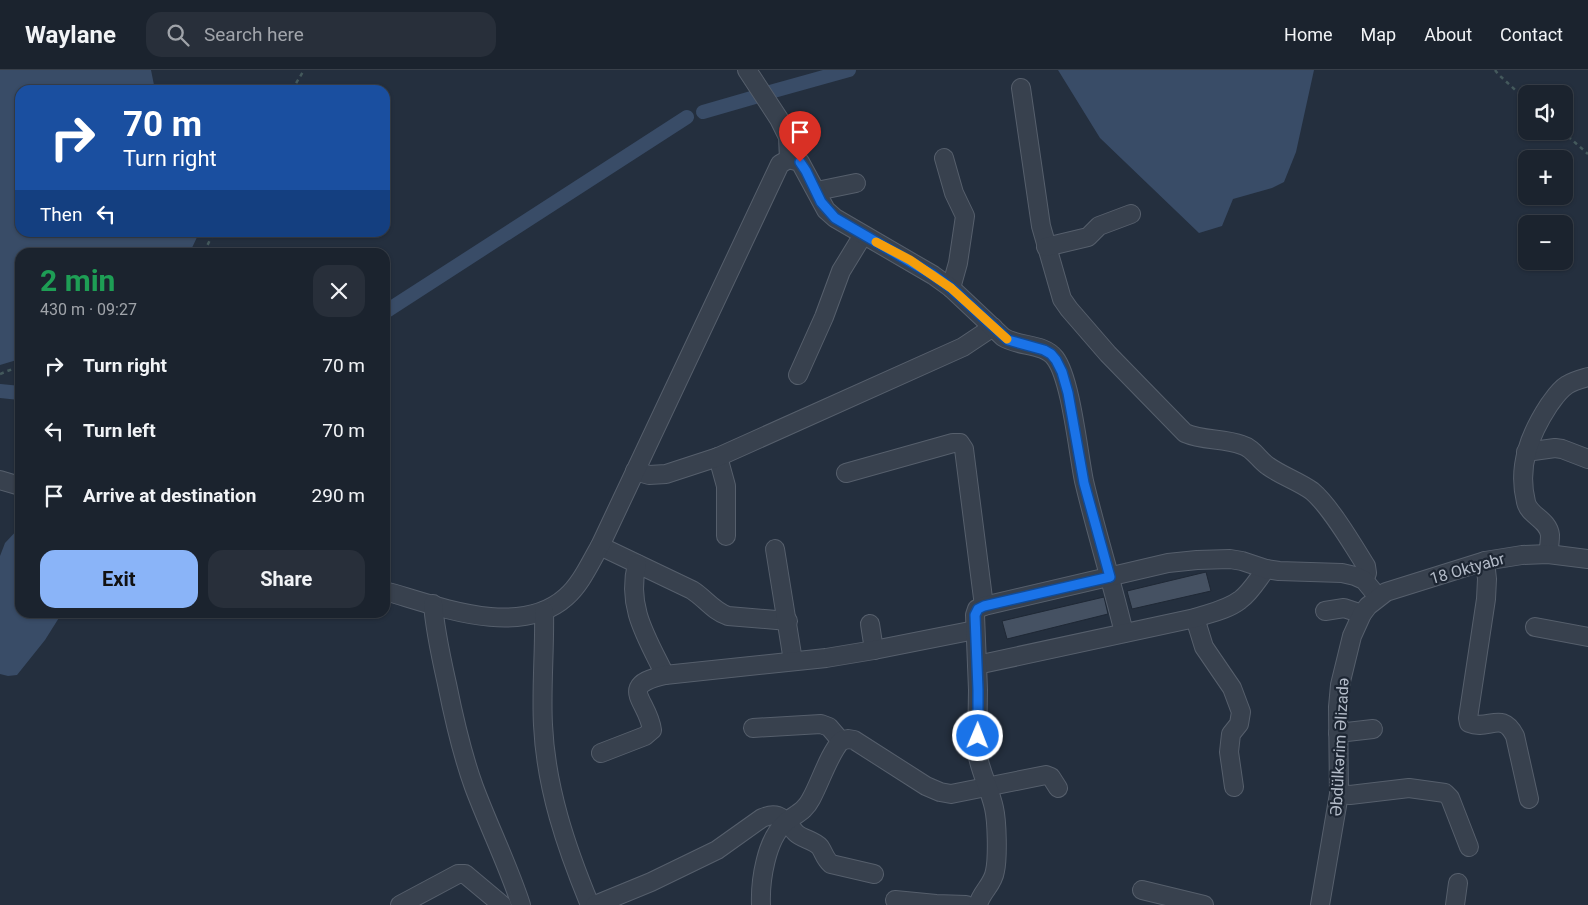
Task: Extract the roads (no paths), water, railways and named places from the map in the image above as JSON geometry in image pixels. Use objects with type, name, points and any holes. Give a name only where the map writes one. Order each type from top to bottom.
[{"type":"street","points":[[747,70],[779,118],[788,137],[789,158]]},
{"type":"street","points":[[1021,88],[1041,226],[1062,298],[1069,309],[1108,354],[1185,433],[1195,437],[1242,445],[1250,449],[1264,464],[1292,478],[1322,500],[1366,566],[1367,573],[1364,580]]},
{"type":"street","points":[[789,158],[800,162],[826,210],[835,218],[910,260],[951,288],[1008,340],[1044,350],[1051,354],[1059,366],[1068,393],[1084,483],[1124,633]]},
{"type":"street","points":[[390,592],[481,616],[501,618],[544,611],[566,596],[580,579],[600,546],[780,164],[789,158]]},
{"type":"street","points":[[944,158],[954,193],[965,216],[958,263],[951,288]]},
{"type":"street","points":[[817,191],[856,183]]},
{"type":"street","points":[[1046,247],[1088,237],[1099,226],[1131,214]]},
{"type":"street","points":[[798,375],[824,317],[841,271],[863,234]]},
{"type":"street","points":[[635,471],[649,475],[666,474],[718,457],[963,347],[993,327]]},
{"type":"street","points":[[1548,554],[1550,536],[1548,528],[1544,522],[1529,510],[1526,503],[1524,472],[1526,452],[1538,422],[1559,391],[1568,383],[1588,377]]},
{"type":"street","points":[[846,473],[953,443],[960,444],[964,449],[984,606]]},
{"type":"street","points":[[1526,452],[1555,448],[1588,459]]},
{"type":"street","points":[[718,457],[726,486],[726,536]]},
{"type":"street","points":[[0,480],[15,484]]},
{"type":"street","points":[[600,546],[701,595],[719,613],[728,616],[788,621]]},
{"type":"street","points":[[775,549],[788,621],[792,661]]},
{"type":"street","name":"18 Oktyabr","points":[[1378,597],[1400,587],[1485,561],[1522,555],[1548,554],[1588,559]]},
{"type":"street","points":[[978,905],[982,893],[991,884],[996,868],[995,815],[978,761],[977,752],[975,615],[978,609],[984,606],[1168,563],[1230,559],[1266,569],[1291,572],[1342,573],[1355,576],[1364,580],[1378,597]]},
{"type":"street","points":[[1485,561],[1487,579],[1486,599],[1468,718],[1469,723],[1475,725],[1508,724],[1515,736],[1529,799]]},
{"type":"street","points":[[637,564],[633,590],[636,613],[665,675]]},
{"type":"street","points":[[977,665],[1195,618],[1239,601],[1247,594],[1266,569]]},
{"type":"street","name":"Əbdülkərim Əlizadə","points":[[1320,905],[1339,794],[1338,733],[1340,685],[1352,636],[1362,614],[1378,597]]},
{"type":"street","points":[[433,604],[437,638],[465,760],[474,788],[513,880],[521,905]]},
{"type":"street","points":[[1325,611],[1344,608],[1362,614]]},
{"type":"street","points":[[544,611],[543,724],[546,764],[557,816],[572,863],[590,905]]},
{"type":"street","points":[[1195,618],[1204,647],[1232,688],[1241,712],[1239,724],[1231,734],[1229,752],[1234,787]]},
{"type":"street","points":[[870,624],[874,650]]},
{"type":"street","points":[[1535,627],[1588,637]]},
{"type":"street","points":[[601,753],[645,736],[652,730],[651,723],[638,694],[638,688],[642,683],[665,675],[874,650],[975,630]]},
{"type":"street","points":[[753,728],[822,724],[829,727],[841,741]]},
{"type":"street","points":[[1338,733],[1373,729]]},
{"type":"street","points":[[761,905],[765,866],[769,849],[779,830],[786,822],[804,810],[810,801],[841,741],[854,740],[926,786],[940,792],[958,793],[1046,775],[1051,777],[1058,788]]},
{"type":"street","points":[[1339,794],[1350,795],[1409,788],[1445,793],[1450,798],[1469,847]]},
{"type":"street","points":[[595,905],[651,882],[717,850],[762,818],[770,815],[778,816],[796,833],[820,848],[830,864],[874,874]]},
{"type":"street","points":[[400,905],[458,874],[465,874],[470,877],[502,905]]},
{"type":"street","points":[[1455,905],[1458,883]]},
{"type":"street","points":[[1142,890],[1204,905]]},
{"type":"street","points":[[895,900],[966,905]]},
{"type":"water","points":[[0,70],[151,70],[154,85],[15,85],[15,237],[197,237],[192,248],[15,248],[15,360],[0,365]]},
{"type":"water","points":[[1058,70],[1314,70],[1296,152],[1284,182],[1272,188],[1233,199],[1222,226],[1199,233],[1100,138]]},
{"type":"water","points":[[15,532],[15,618],[59,618],[45,640],[17,675],[8,676],[0,674],[0,556],[5,543]]},
{"type":"waterway","points":[[770,92],[849,70]]},
{"type":"waterway","points":[[703,112],[755,97]]},
{"type":"waterway","points":[[390,309],[687,117]]},
{"type":"waterway","points":[[0,391],[15,392]]}]
